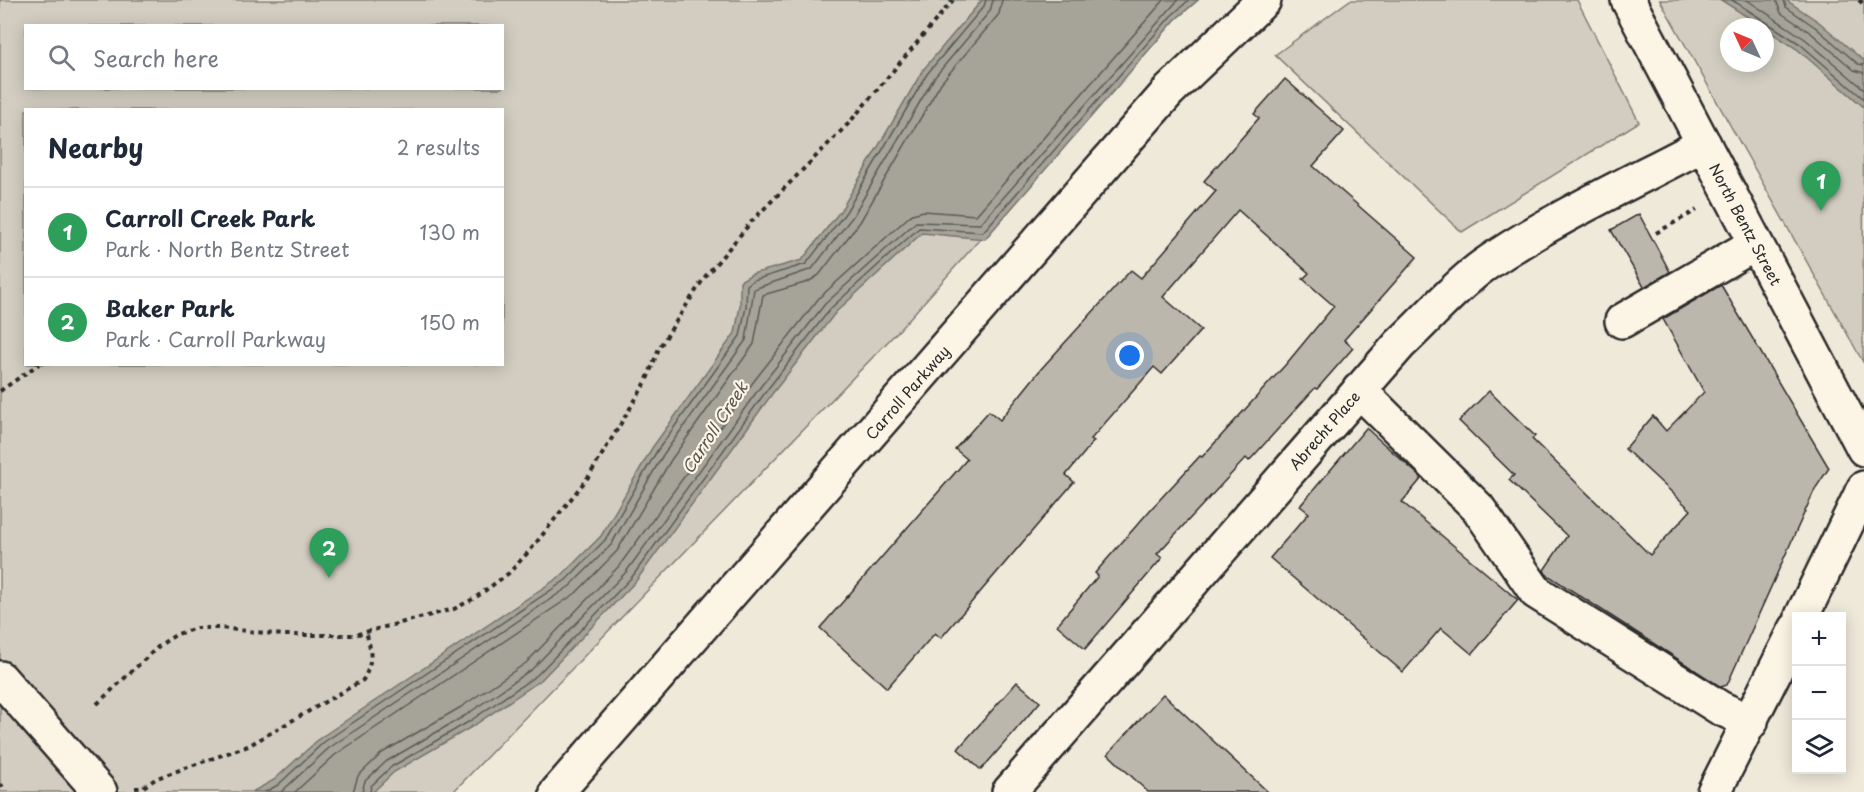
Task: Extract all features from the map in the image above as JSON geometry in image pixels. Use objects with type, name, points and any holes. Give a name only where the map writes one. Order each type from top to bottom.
[{"type":"street","name":"Carroll Parkway","points":[[558,792],[1169,91],[1264,0]]},
{"type":"street","name":"North Bentz Street","points":[[1628,0],[1864,449]]},
{"type":"street","name":"Abrecht Place","points":[[1009,792],[1400,344],[1482,267],[1530,237],[1704,144]]},
{"type":"street","points":[[1622,321],[1755,244]]},
{"type":"street","points":[[1359,390],[1478,508],[1536,592],[1720,708],[1751,722]]},
{"type":"street","points":[[1804,612],[1864,488]]},
{"type":"street","points":[[1714,792],[1792,639]]},
{"type":"street","points":[[0,678],[98,790]]},
{"type":"path","points":[[97,704],[160,645],[177,634],[197,628],[318,637],[354,635],[454,609],[475,598],[509,573],[532,548],[589,476],[626,419],[646,382],[658,348],[704,278],[752,221],[849,123],[953,0]]},
{"type":"path","points":[[1859,0],[1864,5]]},
{"type":"path","points":[[1656,233],[1698,210]]},
{"type":"path","points":[[0,391],[36,366]]},
{"type":"path","points":[[98,790],[142,788],[157,778],[248,746],[363,680],[371,666],[371,648],[366,632]]},
{"type":"shaded area","points":[[0,0],[1198,0],[1175,20],[900,329],[453,792],[0,792]]},
{"type":"shaded area","points":[[1350,0],[1577,0],[1639,122],[1462,232],[1275,55]]},
{"type":"shaded area","points":[[1660,0],[1864,0],[1863,362]]},
{"type":"water","name":"Carroll Creek","points":[[982,0],[1198,0],[1175,20],[985,239],[922,233],[836,312],[772,394],[636,581],[541,680],[473,726],[394,772],[373,792],[252,792],[274,780],[320,738],[562,575],[601,536],[652,448],[735,333],[740,306],[740,281],[752,274],[802,260],[841,210],[923,70]]},
{"type":"water","points":[[1721,0],[1786,0],[1819,22],[1864,61],[1864,107],[1797,49],[1774,34],[1774,18],[1749,18]]},
{"type":"building","points":[[1285,79],[1344,131],[1313,166],[1417,257],[1344,340],[1353,348],[1249,461],[1246,458],[1157,554],[1162,558],[1085,649],[1057,625],[1098,576],[1095,573],[1151,509],[1200,456],[1202,457],[1287,363],[1334,306],[1303,279],[1309,273],[1238,210],[1163,297],[1201,330],[1162,374],[1154,367],[1091,439],[1094,441],[1066,475],[1074,482],[941,638],[935,633],[887,688],[820,628],[967,459],[955,449],[989,411],[1000,420],[1041,369],[1131,270],[1141,278],[1216,191],[1204,181],[1259,118],[1254,114]]},
{"type":"building","points":[[1639,214],[1670,272],[1644,287],[1611,230]]},
{"type":"building","points":[[1721,285],[1829,468],[1815,489],[1727,685],[1721,687],[1546,574],[1544,570],[1567,536],[1509,480],[1514,475],[1459,421],[1489,391],[1535,436],[1532,439],[1650,555],[1691,510],[1625,449],[1653,416],[1666,431],[1704,392],[1663,319]]},
{"type":"building","points":[[1366,428],[1422,478],[1402,502],[1518,600],[1472,654],[1441,628],[1403,672],[1270,558],[1309,513],[1300,506]]},
{"type":"building","points":[[1017,682],[1040,702],[981,770],[958,749]]},
{"type":"building","points":[[1163,694],[1268,792],[1148,792],[1108,754]]},
{"type":"place","name":"Carroll Creek Park","points":[[1821,211]]},
{"type":"place","name":"Baker Park","points":[[329,578]]}]
